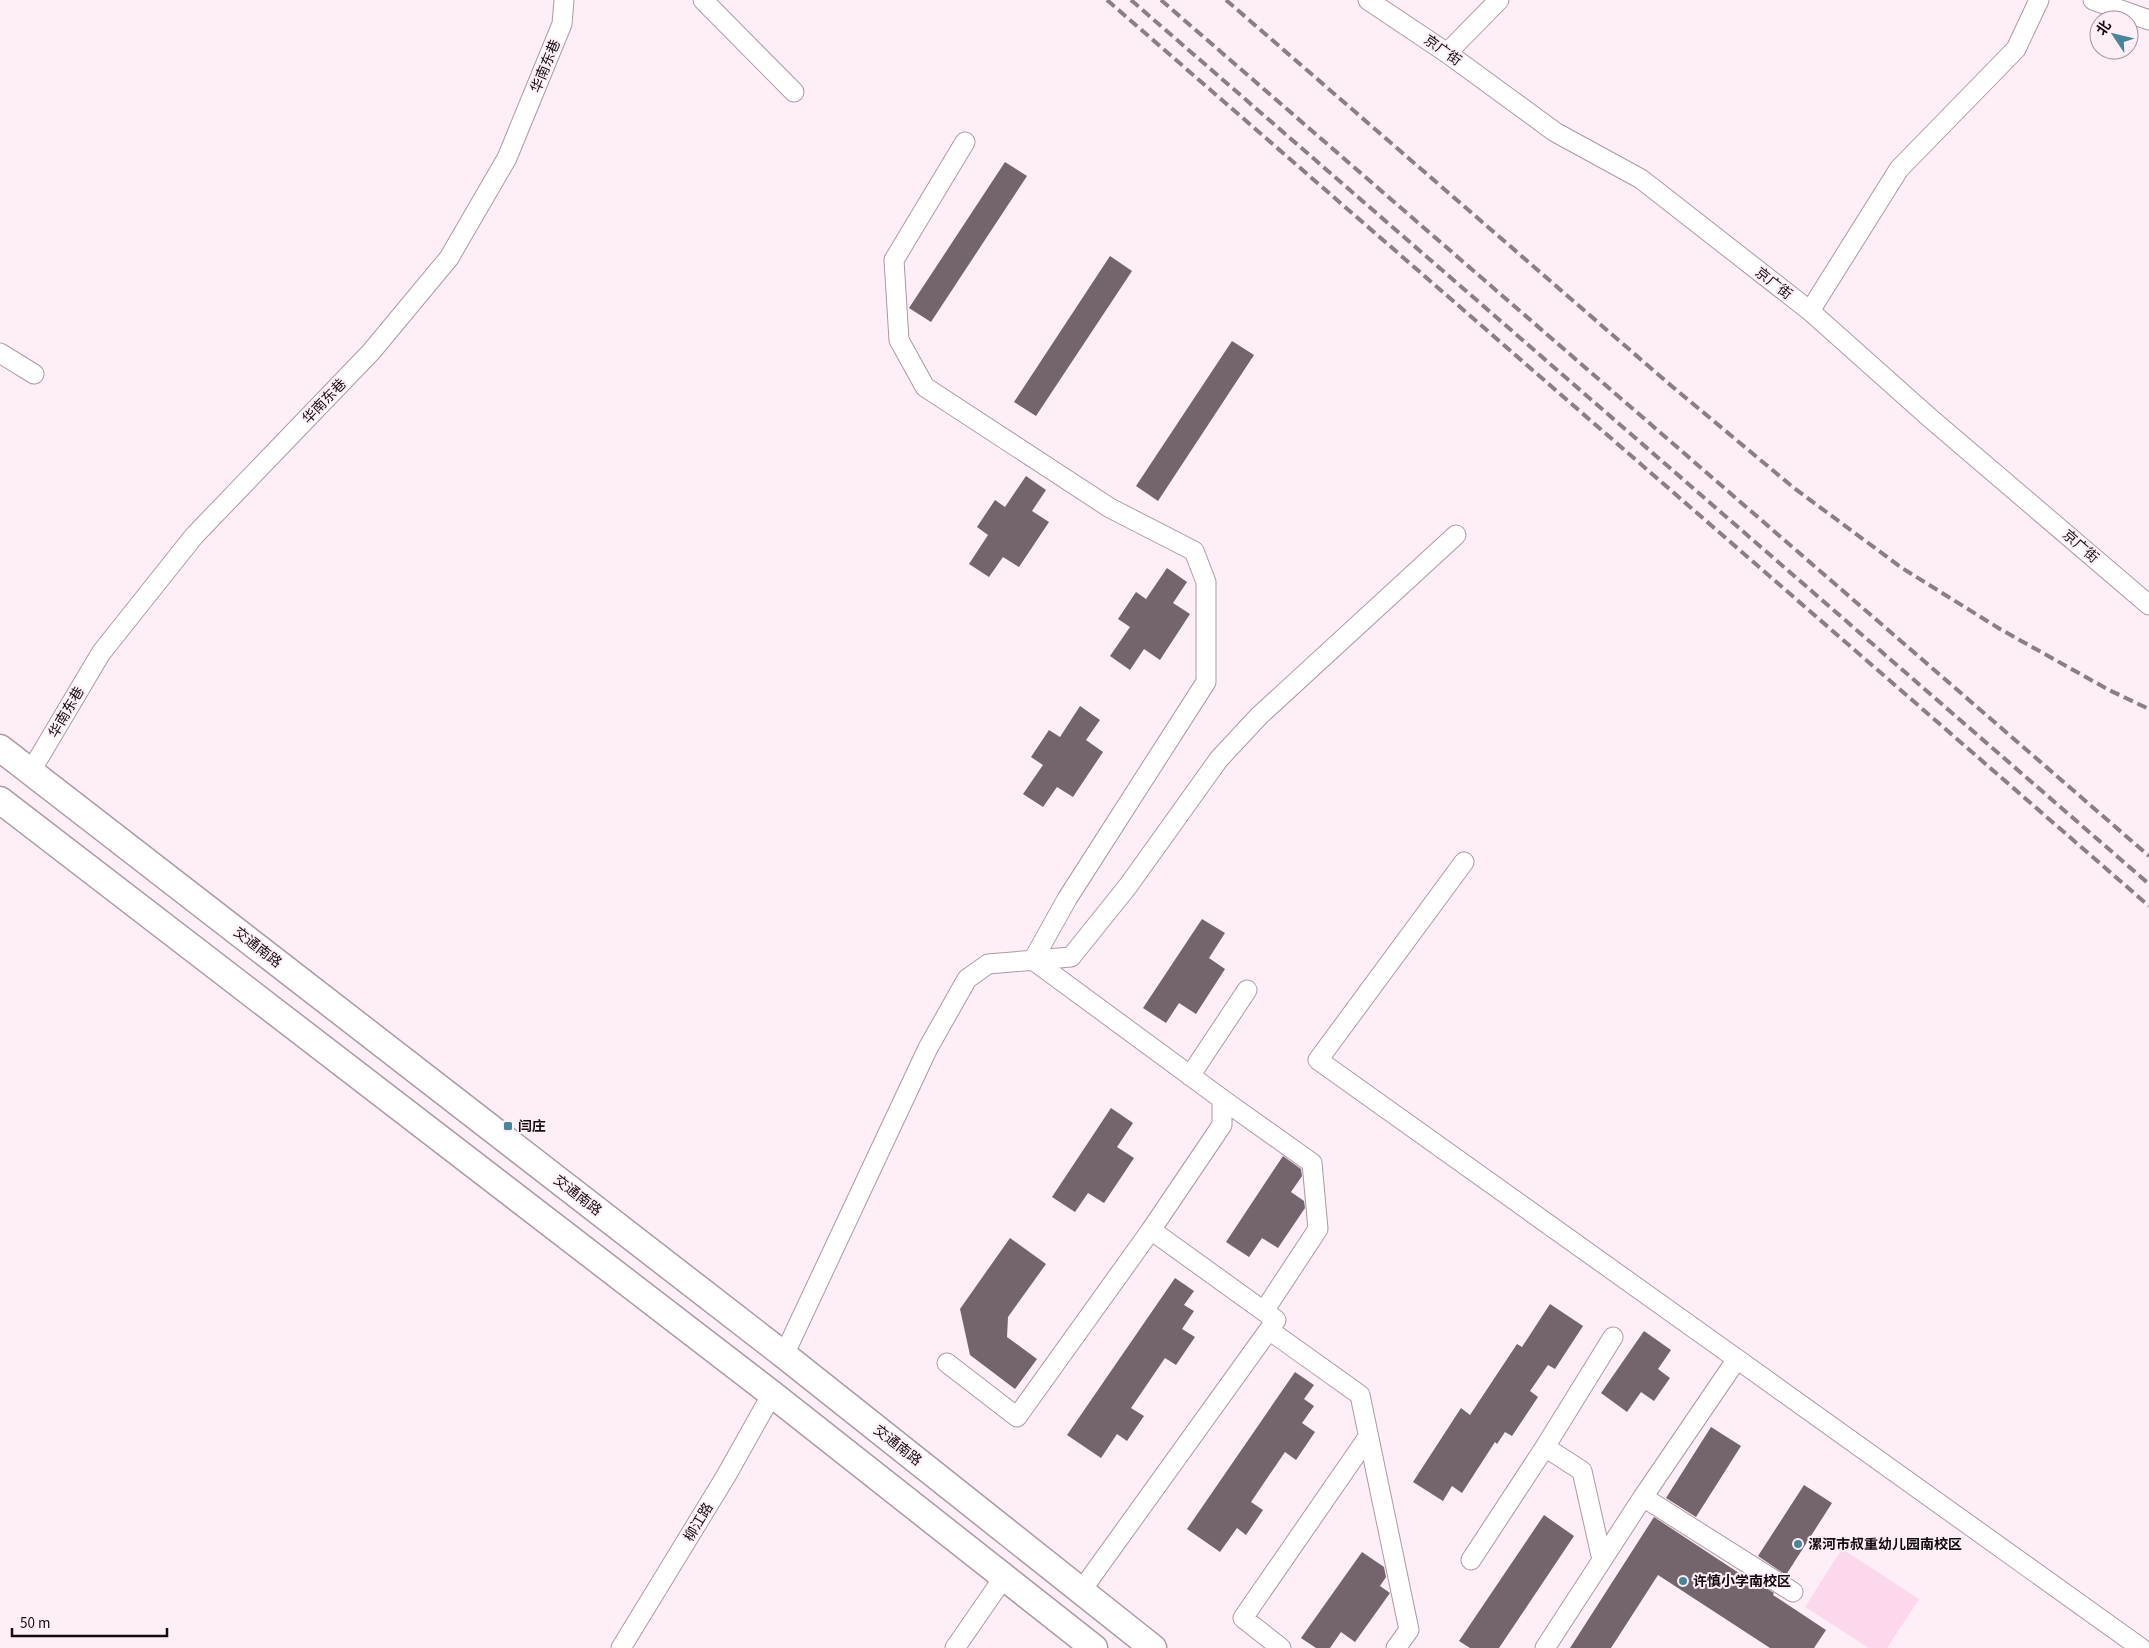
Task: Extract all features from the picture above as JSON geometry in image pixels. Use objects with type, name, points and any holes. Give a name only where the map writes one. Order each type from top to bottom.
[{"type":"main road","name":"交通南路","points":[[0,748],[784,1355],[1153,1648]]},
{"type":"main road","points":[[31,772],[2,805],[772,1394],[1094,1648]]},
{"type":"main road","points":[[772,1394],[784,1355]]},
{"type":"street","name":"华南东巷","points":[[31,772],[101,653],[194,536],[371,352],[449,258],[507,158],[562,24],[564,0]]},
{"type":"street","points":[[703,0],[794,92]]},
{"type":"street","name":"京广街","points":[[1368,0],[1447,53],[1555,132],[1641,179],[1810,311],[1930,418],[2149,605]]},
{"type":"street","points":[[1447,53],[1499,0]]},
{"type":"street","points":[[1810,311],[1900,169],[2016,49],[2040,0]]},
{"type":"street","points":[[2093,0],[2149,20]]},
{"type":"street","points":[[965,142],[894,260],[900,340],[925,387],[1110,508],[1194,551],[1206,582],[1206,682],[1067,899],[1033,960]]},
{"type":"street","points":[[0,353],[34,374]]},
{"type":"street","points":[[784,1355],[928,1048],[967,979],[988,964],[1071,957],[1128,886],[1219,759],[1259,716],[1456,535]]},
{"type":"street","points":[[1464,862],[1318,1060],[2142,1648]]},
{"type":"street","points":[[1033,960],[1312,1163],[1318,1228],[1264,1312]]},
{"type":"street","points":[[1190,1076],[1247,990]]},
{"type":"street","points":[[947,1364],[1017,1417],[1151,1230],[1222,1125],[1222,1099]]},
{"type":"street","points":[[1081,1591],[1276,1320],[1151,1230]]},
{"type":"street","points":[[1269,1330],[1360,1395],[1409,1630],[1396,1648]]},
{"type":"street","points":[[1471,1560],[1545,1447],[1613,1337]]},
{"type":"street","points":[[1545,1648],[1643,1497],[1737,1359]]},
{"type":"street","name":"柳江路","points":[[620,1648],[726,1476],[772,1394]]},
{"type":"street","points":[[1281,1648],[1243,1618],[1368,1437]]},
{"type":"street","points":[[1545,1447],[1582,1471],[1591,1504],[1602,1560]]},
{"type":"street","points":[[1643,1497],[1793,1592]]},
{"type":"street","points":[[955,1648],[1004,1577]]},
{"type":"shaded area","points":[[1842,1549],[1919,1599],[1887,1648],[1869,1648],[1805,1607]]},
{"type":"building","points":[[1005,162],[1027,176],[931,322],[909,308]]},
{"type":"building","points":[[1110,256],[1132,271],[1036,416],[1014,402]]},
{"type":"building","points":[[1232,341],[1254,355],[1158,501],[1136,486]]},
{"type":"building","points":[[1026,476],[1046,490],[1032,511],[1049,522],[1019,567],[1003,557],[989,577],[969,564],[988,535],[977,527],[995,500],[1005,507]]},
{"type":"building","points":[[1167,568],[1187,582],[1173,603],[1190,614],[1160,660],[1144,649],[1130,670],[1110,656],[1130,627],[1118,619],[1136,592],[1146,599]]},
{"type":"building","points":[[1080,706],[1100,720],[1086,740],[1103,752],[1073,797],[1057,787],[1043,807],[1023,794],[1043,765],[1031,757],[1049,730],[1060,737]]},
{"type":"building","points":[[1202,919],[1225,933],[1209,958],[1225,969],[1196,1014],[1179,1003],[1166,1023],[1143,1008]]},
{"type":"building","points":[[1111,1108],[1133,1123],[1117,1147],[1134,1158],[1104,1203],[1088,1193],[1075,1212],[1052,1197]]},
{"type":"building","points":[[1283,1156],[1301,1169],[1302,1176],[1291,1192],[1304,1201],[1305,1208],[1278,1248],[1262,1238],[1249,1257],[1226,1242]]},
{"type":"building","points":[[1010,1238],[1046,1264],[1008,1317],[1007,1337],[1037,1359],[1015,1389],[970,1355],[960,1309]]},
{"type":"building","points":[[1175,1278],[1194,1291],[1184,1305],[1194,1311],[1182,1329],[1195,1337],[1176,1365],[1165,1358],[1131,1408],[1144,1416],[1127,1441],[1117,1434],[1101,1458],[1067,1435]]},
{"type":"building","points":[[1550,1304],[1583,1326],[1555,1369],[1548,1365],[1530,1391],[1538,1397],[1512,1436],[1505,1432],[1497,1444],[1495,1442],[1462,1493],[1452,1486],[1443,1501],[1413,1482],[1461,1408],[1470,1415],[1517,1344],[1522,1347]]},
{"type":"building","points":[[1644,1331],[1671,1350],[1658,1369],[1670,1378],[1654,1401],[1641,1392],[1627,1412],[1601,1393]]},
{"type":"building","points":[[1295,1372],[1314,1385],[1304,1399],[1314,1406],[1302,1423],[1315,1432],[1296,1460],[1285,1452],[1251,1502],[1263,1510],[1246,1535],[1237,1528],[1220,1552],[1187,1529]]},
{"type":"building","points":[[1711,1427],[1741,1446],[1696,1517],[1666,1498]]},
{"type":"building","points":[[1804,1485],[1832,1503],[1786,1575],[1758,1556]]},
{"type":"building","points":[[1544,1515],[1574,1536],[1499,1648],[1470,1648],[1459,1641]]},
{"type":"building","name":"许慎小学南校区","points":[[1654,1517],[1745,1577],[1746,1575],[1774,1593],[1773,1595],[1826,1630],[1814,1648],[1770,1648],[1658,1575],[1611,1648],[1570,1648]]},
{"type":"building","points":[[1362,1552],[1384,1567],[1386,1577],[1380,1586],[1390,1593],[1355,1642],[1341,1632],[1330,1648],[1316,1648],[1301,1638]]},
{"type":"railway","points":[[1107,0],[2149,906]]},
{"type":"railway","points":[[1131,0],[2149,884]]},
{"type":"railway","points":[[1161,0],[2149,856]]},
{"type":"railway","points":[[1226,0],[1668,383],[1794,488],[1902,568],[2000,629],[2109,690],[2149,709]]},
{"type":"place","name":"闫庄","points":[[508,1126]]},
{"type":"place","name":"漯河市叔重幼儿园南校区","points":[[1798,1544]]},
{"type":"place","name":"许慎小学南校区","points":[[1683,1581]]}]
